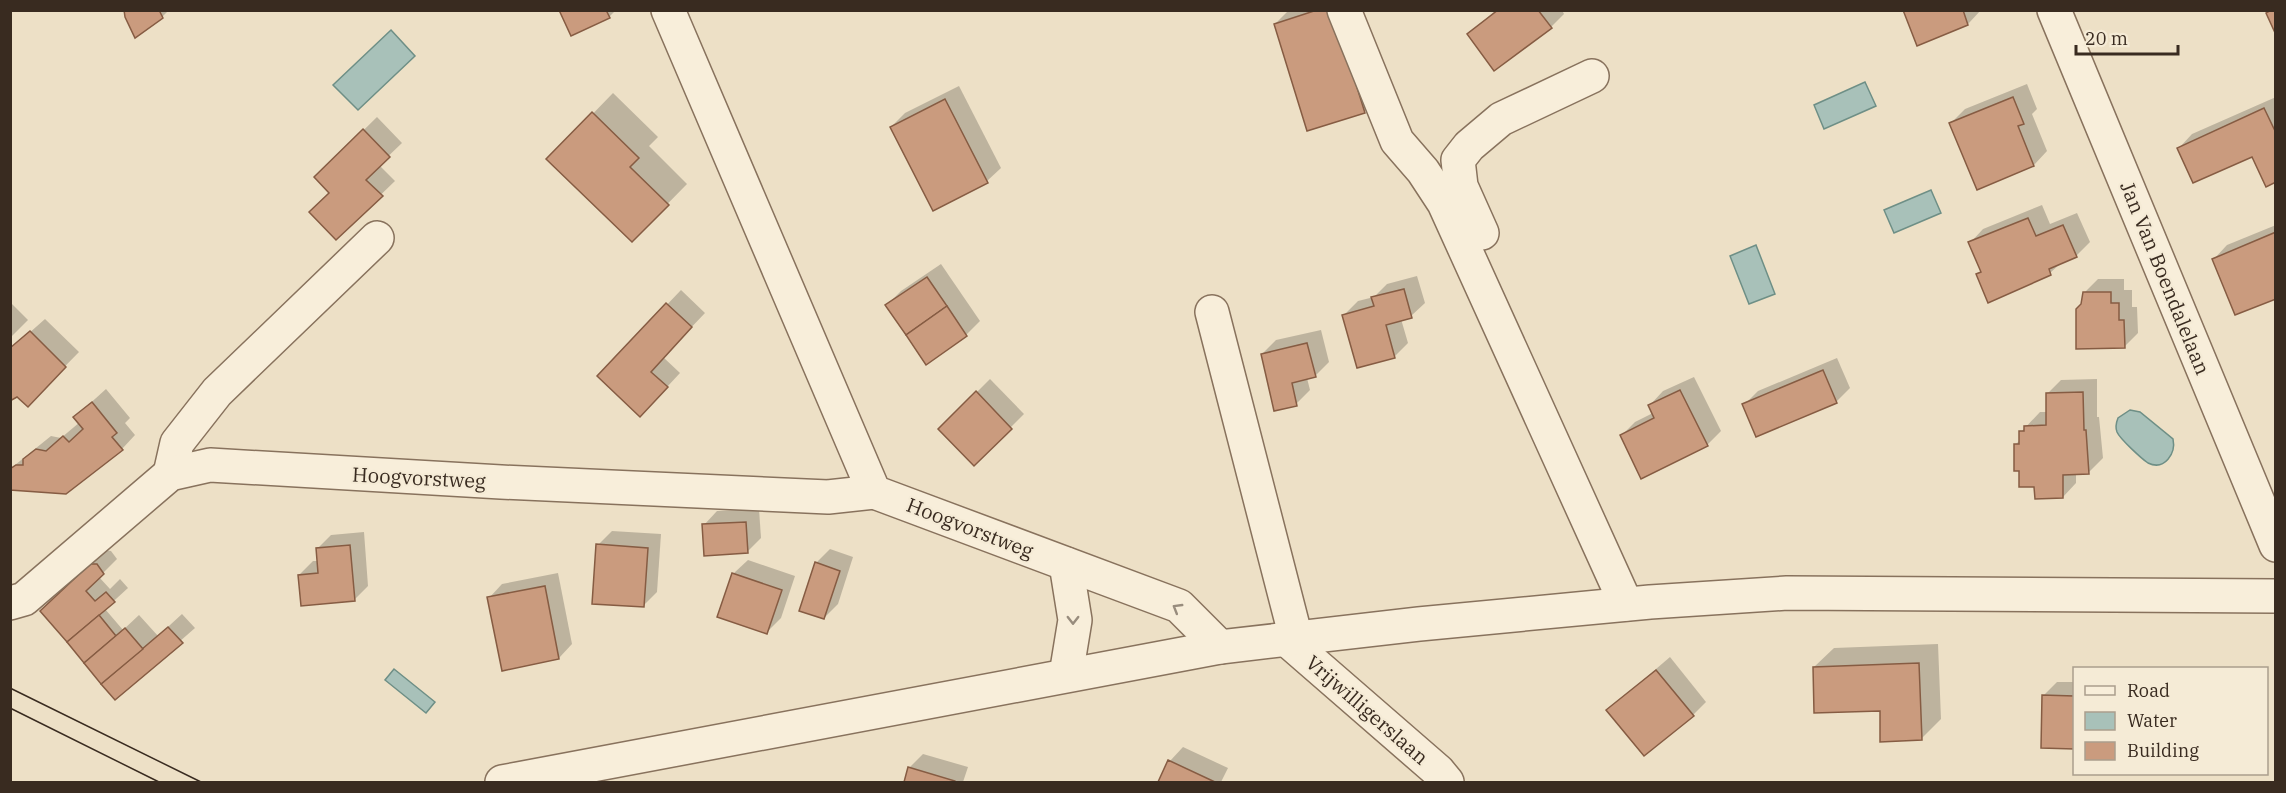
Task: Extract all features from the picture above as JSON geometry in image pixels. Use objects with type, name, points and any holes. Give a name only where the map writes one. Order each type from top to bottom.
[{"type":"street","points":[[668,10],[874,492]]},
{"type":"street","points":[[1344,10],[1397,141],[1423,171],[1444,204],[1638,603]]},
{"type":"street","name":"Jan Van Boendalelaan","points":[[2055,10],[2276,545]]},
{"type":"street","points":[[1592,76],[1501,119],[1469,146],[1458,160],[1461,186],[1638,603]]},
{"type":"street","points":[[170,474],[177,443],[217,392],[377,238]]},
{"type":"street","points":[[1212,312],[1291,638]]},
{"type":"street","name":"Hoogvorstweg","points":[[10,603],[24,599],[170,474],[210,465],[490,482],[828,497],[874,492],[1179,606],[1220,647]]},
{"type":"street","points":[[1066,564],[1075,620],[1066,675]]},
{"type":"street","points":[[509,782],[1220,647],[1419,624],[1638,603],[1787,593],[2276,596]]},
{"type":"street","name":"Vrijwilligerslaan","points":[[1291,638],[1438,771],[1446,783]]},
{"type":"water","points":[[391,30],[415,56],[358,110],[333,85]]},
{"type":"water","points":[[1865,82],[1876,106],[1824,129],[1814,105]]},
{"type":"water","points":[[1931,190],[1941,213],[1894,233],[1884,210]]},
{"type":"water","points":[[1756,245],[1775,294],[1749,304],[1730,256]]},
{"type":"water","points":[[2130,410],[2140,412],[2173,439],[2173,450],[2164,463],[2154,465],[2148,463],[2131,449],[2117,432],[2118,418]]},
{"type":"water","points":[[394,669],[435,702],[426,713],[385,680]]},
{"type":"building","points":[[124,10],[159,10],[163,18],[135,38]]},
{"type":"building","points":[[559,10],[606,10],[610,18],[571,36]]},
{"type":"building","points":[[1317,10],[1333,10],[1365,113],[1307,131],[1274,24]]},
{"type":"building","points":[[1498,10],[1538,10],[1552,28],[1494,71],[1467,34]]},
{"type":"building","points":[[1903,10],[1963,10],[1968,25],[1917,46]]},
{"type":"building","points":[[2276,10],[2276,35],[2266,13]]},
{"type":"building","points":[[2013,97],[2024,124],[2018,126],[2034,166],[1977,190],[1949,123]]},
{"type":"building","points":[[945,99],[988,183],[933,211],[890,127]]},
{"type":"building","points":[[2264,108],[2276,133],[2276,182],[2266,187],[2252,157],[2193,183],[2177,148]]},
{"type":"building","points":[[592,112],[639,158],[630,167],[669,205],[632,242],[546,159]]},
{"type":"building","points":[[363,129],[390,157],[366,180],[383,196],[336,240],[309,212],[329,193],[314,177]]},
{"type":"building","points":[[2028,218],[2036,236],[2063,225],[2077,257],[2049,269],[2051,275],[1988,303],[1976,274],[1981,272],[1968,242]]},
{"type":"building","points":[[2276,232],[2276,299],[2235,315],[2212,259]]},
{"type":"building","points":[[927,277],[947,306],[906,335],[885,305]]},
{"type":"building","points":[[1404,289],[1412,318],[1386,325],[1395,358],[1357,368],[1342,315],[1374,306],[1371,297]]},
{"type":"building","points":[[2083,292],[2111,292],[2111,303],[2119,303],[2119,320],[2124,320],[2125,348],[2076,349],[2076,309],[2081,304]]},
{"type":"building","points":[[666,303],[692,327],[651,372],[668,387],[640,417],[597,376]]},
{"type":"building","points":[[947,306],[967,336],[926,365],[906,335]]},
{"type":"building","points":[[30,331],[66,367],[28,407],[17,397],[10,401],[10,348]]},
{"type":"building","points":[[1307,343],[1316,377],[1292,383],[1297,406],[1274,411],[1261,354]]},
{"type":"building","points":[[1823,370],[1837,403],[1756,437],[1742,404]]},
{"type":"building","points":[[1680,390],[1708,446],[1641,479],[1620,435],[1654,418],[1648,405]]},
{"type":"building","points":[[976,391],[1012,429],[974,466],[938,429]]},
{"type":"building","points":[[2083,392],[2089,474],[2063,475],[2063,498],[2035,499],[2034,487],[2019,487],[2019,471],[2014,471],[2014,444],[2019,444],[2019,431],[2024,431],[2024,426],[2046,425],[2046,393]]},
{"type":"building","points":[[92,402],[117,433],[112,437],[123,450],[66,494],[10,490],[10,469],[16,465],[23,465],[23,459],[36,449],[46,451],[63,436],[69,442],[83,429],[73,417]]},
{"type":"building","points":[[746,522],[748,553],[704,556],[702,524]]},
{"type":"building","points":[[596,544],[648,548],[644,607],[592,604]]},
{"type":"building","points":[[350,545],[355,601],[301,606],[298,575],[318,573],[316,548]]},
{"type":"building","points":[[815,562],[840,571],[824,619],[799,611]]},
{"type":"building","points":[[90,564],[97,564],[104,574],[86,591],[95,601],[106,592],[115,602],[67,642],[40,611]]},
{"type":"building","points":[[732,573],[782,590],[767,634],[717,617]]},
{"type":"building","points":[[545,586],[559,659],[502,671],[487,597]]},
{"type":"building","points":[[99,615],[116,636],[84,663],[67,642]]},
{"type":"building","points":[[168,627],[183,643],[115,700],[101,684]]},
{"type":"building","points":[[125,628],[143,649],[101,684],[84,663]]},
{"type":"building","points":[[1919,663],[1922,740],[1880,742],[1880,711],[1814,713],[1813,667]]},
{"type":"building","points":[[1656,670],[1694,716],[1644,756],[1606,710]]},
{"type":"building","points":[[2042,695],[2073,696],[2073,749],[2041,748]]},
{"type":"building","points":[[1168,760],[1215,782],[1158,782]]},
{"type":"building","points":[[908,767],[955,781],[955,782],[904,782]]},
{"type":"tram line","points":[[10,688],[201,782]]},
{"type":"tram line","points":[[10,708],[159,782]]}]
